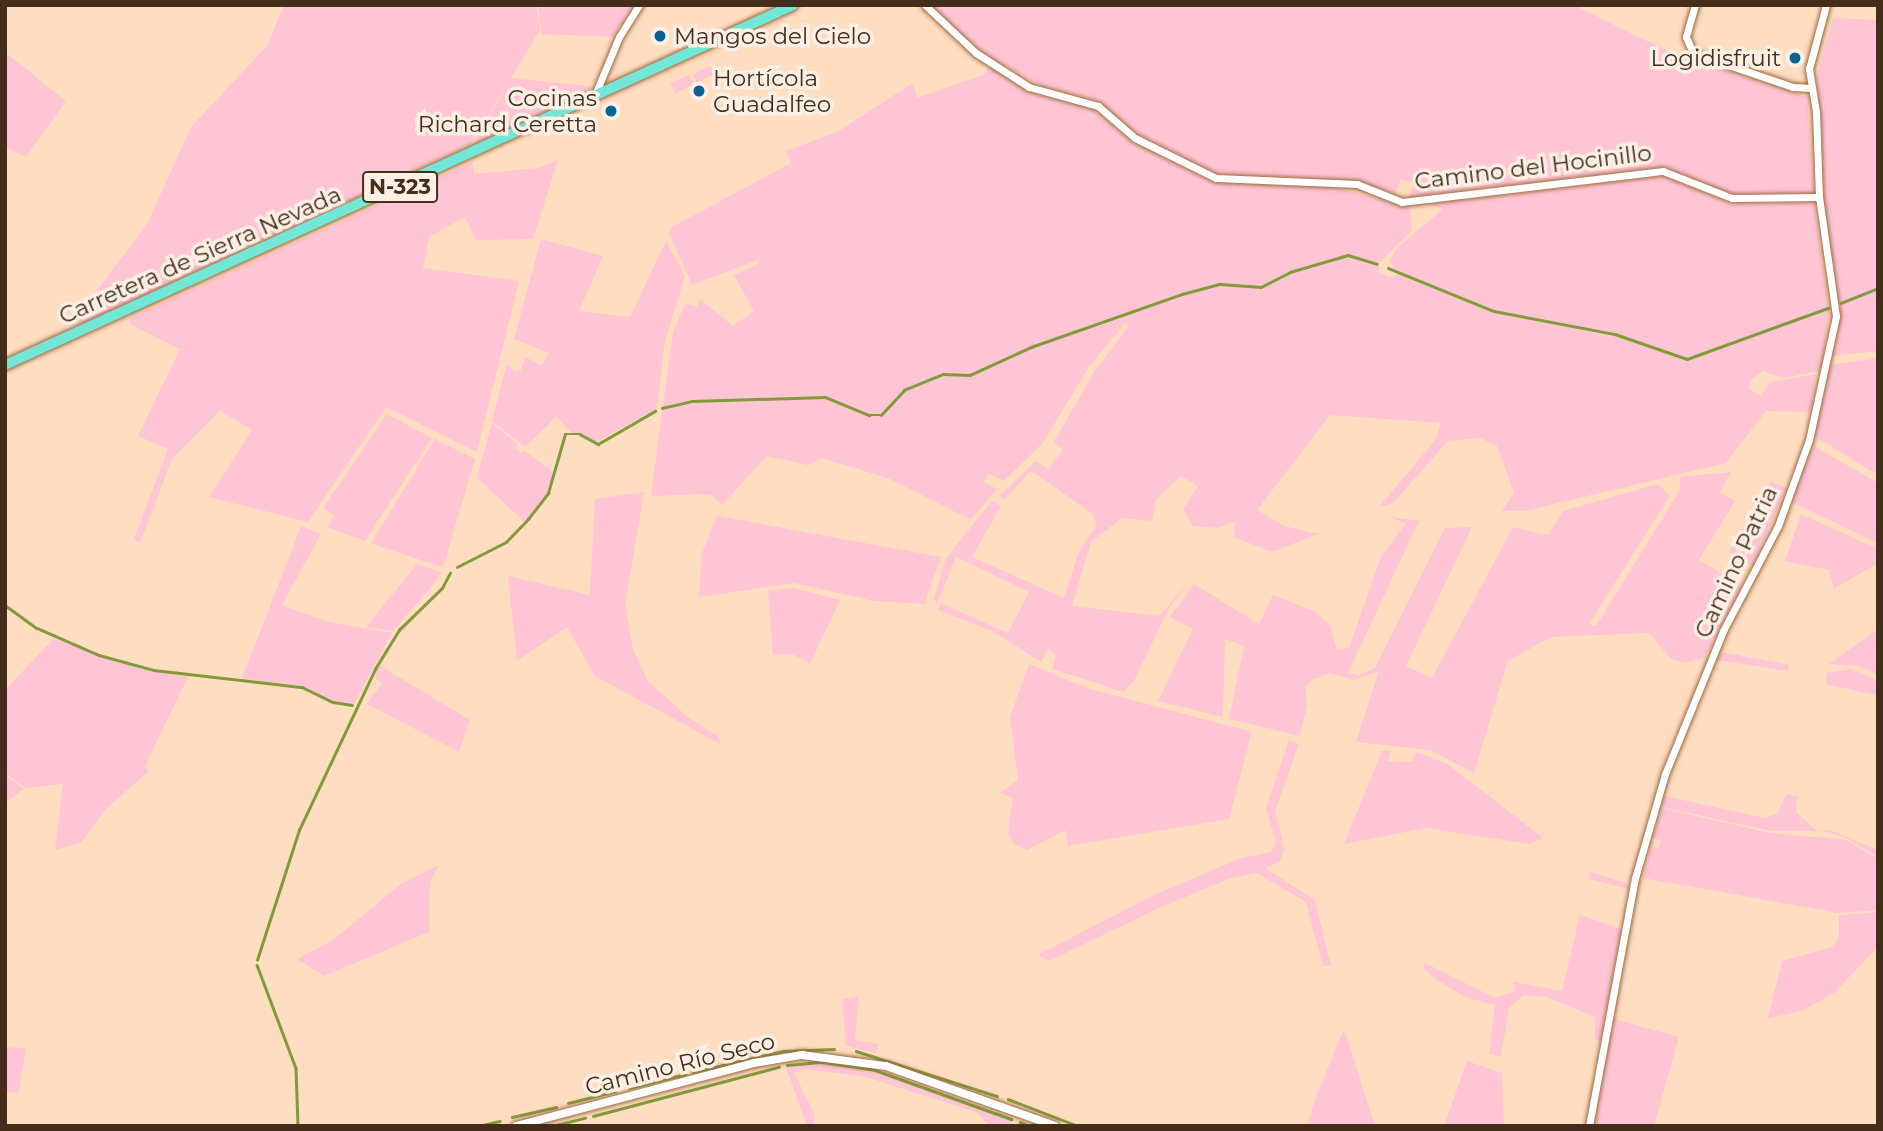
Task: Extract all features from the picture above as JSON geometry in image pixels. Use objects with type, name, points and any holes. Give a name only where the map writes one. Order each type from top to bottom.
[{"type":"highway","name":"Carretera de Sierra Nevada","points":[[5,365],[793,5]]},
{"type":"street","points":[[594,97],[618,37],[639,5]]},
{"type":"street","name":"Camino del Hocinillo","points":[[925,5],[967,46],[1029,87],[1098,106],[1135,138],[1216,178],[1357,184],[1402,202],[1664,171],[1732,198],[1819,197]]},
{"type":"street","points":[[1695,5],[1687,46],[1712,62],[1793,88],[1811,88]]},
{"type":"street","name":"Camino Patria","points":[[1589,1126],[1635,878],[1665,774],[1723,631],[1778,526],[1809,440],[1836,316],[1819,197],[1811,88],[1812,50],[1826,5]]},
{"type":"street","name":"Camino Río Seco","points":[[516,1126],[754,1062],[802,1055],[886,1066],[1055,1126]]},
{"type":"shaded area","points":[[284,5],[536,5],[540,30],[471,144],[76,328],[86,305],[147,224],[191,127],[267,46]]},
{"type":"shaded area","points":[[538,5],[634,5],[613,37],[542,34]]},
{"type":"shaded area","points":[[931,5],[1574,5],[1663,49],[1807,97],[1814,194],[1733,196],[1664,167],[1409,198],[1414,183],[1401,179],[1395,194],[1356,181],[1217,175],[1137,134],[1098,101],[1044,87],[996,62],[966,41]]},
{"type":"shaded area","points":[[1833,18],[1878,20],[1878,351],[1832,356],[1839,316],[1823,197],[1817,76]]},
{"type":"shaded area","points":[[5,52],[66,101],[26,157],[5,147]]},
{"type":"shaded area","points":[[710,66],[716,73],[697,83],[693,74]]},
{"type":"shaded area","points":[[990,66],[1033,92],[1090,107],[1133,141],[1217,182],[1328,186],[1410,206],[1412,231],[1378,264],[1379,272],[1389,277],[1398,274],[1390,260],[1397,248],[1443,209],[1428,204],[1665,176],[1730,203],[1814,203],[1829,312],[1821,371],[1783,378],[1763,371],[1751,380],[1749,389],[1761,396],[1771,382],[1816,374],[1811,412],[1766,411],[1726,463],[1524,511],[1502,511],[1514,493],[1497,446],[1480,438],[1448,441],[1393,503],[1379,507],[1435,440],[1441,423],[1330,415],[1257,510],[1284,526],[1318,534],[1272,552],[1234,537],[1235,521],[1219,528],[1193,526],[1183,509],[1198,486],[1181,476],[1156,500],[1152,521],[1122,518],[1091,542],[1072,606],[1160,616],[1195,574],[1169,608],[1134,681],[1123,692],[1053,669],[1056,654],[1048,649],[1041,662],[994,632],[938,610],[940,603],[1008,633],[1029,592],[956,557],[937,604],[934,599],[946,558],[992,501],[1001,506],[972,557],[1064,598],[1079,551],[1097,525],[1092,514],[1035,473],[1029,472],[1005,500],[999,496],[1036,461],[1048,469],[1063,450],[1054,442],[1094,372],[1129,326],[1125,323],[1089,367],[1042,444],[1004,481],[988,473],[984,482],[997,489],[971,520],[890,479],[822,458],[807,465],[767,456],[722,505],[710,494],[651,496],[673,332],[685,304],[697,307],[700,299],[733,326],[754,311],[734,275],[759,264],[758,260],[692,285],[669,233],[672,227],[791,163],[786,151],[837,132],[913,83],[917,98],[983,75]]},
{"type":"shaded area","points":[[689,75],[693,84],[675,94],[670,84]]},
{"type":"shaded area","points":[[511,78],[590,86],[588,92],[473,145]]},
{"type":"shaded area","points":[[558,160],[533,239],[476,240],[465,217],[429,237],[423,268],[519,281],[477,452],[386,407],[308,522],[209,497],[252,430],[220,411],[172,459],[140,543],[134,539],[168,449],[138,436],[180,349],[130,324],[130,318],[472,162],[474,174],[538,168]]},
{"type":"shaded area","points":[[541,239],[603,256],[579,311],[630,317],[666,241],[685,276],[665,341],[657,408],[595,443],[571,432],[553,413],[556,417],[525,447],[492,421],[507,364],[515,372],[521,370],[525,357],[542,365],[549,353],[514,339]]},
{"type":"shaded area","points":[[1878,358],[1878,475],[1814,436],[1830,365]]},
{"type":"shaded area","points":[[387,414],[432,438],[365,541],[327,527],[334,516],[324,507]]},
{"type":"shaded area","points":[[492,423],[518,444],[515,448],[521,453],[524,450],[555,474],[549,492],[527,524],[477,478]]},
{"type":"shaded area","points":[[435,439],[475,459],[444,564],[438,566],[371,543]]},
{"type":"shaded area","points":[[1812,445],[1878,483],[1878,543],[1791,502]]},
{"type":"shaded area","points":[[1731,472],[1720,493],[1735,501],[1699,560],[1743,586],[1704,658],[1684,663],[1671,659],[1649,633],[1551,637],[1508,661],[1474,773],[1430,750],[1356,742],[1379,671],[1353,680],[1330,673],[1312,680],[1305,686],[1307,705],[1300,736],[1229,719],[1244,646],[1225,639],[1223,717],[1158,701],[1193,629],[1170,617],[1194,584],[1259,624],[1273,595],[1316,612],[1330,625],[1337,650],[1349,648],[1381,557],[1406,523],[1389,517],[1419,521],[1348,673],[1360,675],[1375,668],[1445,528],[1472,527],[1406,666],[1432,678],[1513,527],[1548,535],[1563,511],[1658,484],[1670,496],[1589,624],[1596,626],[1680,490],[1680,477]]},
{"type":"shaded area","points":[[1771,481],[1786,488],[1753,566],[1729,551]]},
{"type":"shaded area","points":[[644,492],[625,605],[633,649],[648,681],[689,718],[719,737],[720,744],[595,676],[567,627],[517,661],[508,576],[590,595],[595,499]]},
{"type":"shaded area","points":[[1801,514],[1878,549],[1878,563],[1834,589],[1829,570],[1785,561]]},
{"type":"shaded area","points":[[717,516],[941,557],[924,604],[874,601],[794,583],[699,597],[702,553]]},
{"type":"shaded area","points":[[301,526],[321,534],[282,605],[328,622],[392,633],[354,704],[333,702],[302,686],[241,681]]},
{"type":"shaded area","points":[[417,564],[441,572],[433,585],[393,631],[366,627]]},
{"type":"shaded area","points":[[794,588],[840,600],[810,664],[792,654],[773,655],[768,590]]},
{"type":"shaded area","points":[[1878,629],[1878,675],[1860,666],[1829,664]]},
{"type":"shaded area","points":[[54,638],[116,662],[189,675],[145,766],[149,771],[106,809],[81,843],[55,850],[63,784],[25,788],[5,773],[5,690]]},
{"type":"shaded area","points":[[1722,652],[1789,665],[1788,671],[1717,660]]},
{"type":"shaded area","points":[[1029,664],[1087,688],[1252,732],[1229,819],[1068,846],[1065,830],[1027,850],[1014,844],[1008,833],[1013,798],[1000,793],[1018,780],[1010,717]]},
{"type":"shaded area","points":[[379,665],[470,720],[459,752],[367,704],[382,683],[374,677]]},
{"type":"shaded area","points":[[1851,669],[1878,681],[1878,696],[1826,684],[1827,673]]},
{"type":"shaded area","points":[[1289,740],[1299,744],[1275,811],[1284,848],[1280,862],[1265,868],[1315,900],[1331,966],[1323,966],[1306,902],[1257,873],[1231,878],[1159,908],[1049,961],[1038,955],[1152,896],[1239,859],[1271,852],[1276,843],[1266,808]]},
{"type":"shaded area","points":[[1391,750],[1388,761],[1412,762],[1416,752],[1446,763],[1543,838],[1530,844],[1426,828],[1344,844],[1382,751]]},
{"type":"shaded area","points":[[5,775],[24,789],[5,803]]},
{"type":"shaded area","points":[[1786,794],[1797,796],[1796,812],[1817,831],[1771,831],[1661,807],[1664,796],[1765,818],[1778,813]]},
{"type":"shaded area","points":[[1661,808],[1771,833],[1847,840],[1878,859],[1878,910],[1838,913],[1643,878],[1651,847],[1658,848],[1661,840],[1653,838]]},
{"type":"shaded area","points":[[1817,829],[1832,831],[1878,850],[1878,857],[1847,838]]},
{"type":"shaded area","points":[[439,865],[430,882],[429,932],[324,976],[297,959],[333,940],[401,884]]},
{"type":"shaded area","points":[[1590,872],[1629,884],[1628,889],[1589,879]]},
{"type":"shaded area","points":[[1878,912],[1878,947],[1834,993],[1802,1011],[1768,1018],[1782,961],[1832,947],[1839,937],[1839,915]]},
{"type":"shaded area","points":[[1580,915],[1621,929],[1601,1042],[1595,1038],[1595,1017],[1547,997],[1523,996],[1509,1008],[1501,1057],[1489,1054],[1495,1005],[1465,997],[1434,978],[1423,968],[1425,963],[1495,998],[1515,991],[1514,982],[1562,991]]},
{"type":"shaded area","points":[[859,996],[855,1040],[879,1044],[876,1053],[846,1046],[842,999]]},
{"type":"shaded area","points":[[1614,1019],[1679,1037],[1654,1126],[1593,1125]]},
{"type":"shaded area","points":[[1344,1029],[1375,1126],[1307,1126],[1316,1097]]},
{"type":"shaded area","points":[[5,1047],[26,1048],[19,1093],[5,1092]]},
{"type":"shaded area","points":[[1467,1061],[1502,1073],[1504,1126],[1444,1126]]},
{"type":"shaded area","points":[[825,1064],[886,1075],[1012,1121],[1011,1126],[990,1126],[976,1112],[866,1077],[807,1069],[794,1073],[814,1113],[814,1126],[807,1126],[786,1067]]},
{"type":"waterway","points":[[662,408],[692,401],[825,397],[869,415],[881,415],[904,390],[943,374],[970,375],[1031,347],[1182,294],[1220,284],[1261,287],[1290,272],[1348,255],[1377,264]]},
{"type":"waterway","points":[[1388,268],[1494,311],[1615,334],[1687,359],[1828,308]]},
{"type":"waterway","points":[[1841,303],[1878,288]]},
{"type":"waterway","points":[[457,567],[506,542],[528,519],[548,493],[565,434],[580,434],[598,444],[655,411]]},
{"type":"waterway","points":[[257,960],[299,830],[375,669],[399,630],[442,588],[450,573]]},
{"type":"waterway","points":[[5,605],[37,628],[99,655],[154,670],[302,687],[333,702],[352,705]]},
{"type":"waterway","points":[[257,965],[296,1068],[298,1126]]},
{"type":"waterway","points":[[693,1072],[783,1051],[834,1049]]},
{"type":"waterway","points":[[856,1051],[997,1096]]},
{"type":"waterway","points":[[787,1065],[823,1062],[875,1070],[1011,1119]]},
{"type":"waterway","points":[[593,1116],[779,1067]]},
{"type":"waterway","points":[[629,1088],[685,1074]]},
{"type":"waterway","points":[[568,1103],[616,1091]]},
{"type":"waterway","points":[[1008,1099],[1078,1126]]},
{"type":"waterway","points":[[512,1117],[556,1107]]},
{"type":"waterway","points":[[552,1126],[585,1118]]},
{"type":"waterway","points":[[478,1126],[499,1121]]},
{"type":"waterway","points":[[1020,1122],[1030,1126]]},
{"type":"place","name":"Mangos del Cielo","points":[[660,36]]},
{"type":"place","name":"Logidisfruit","points":[[1795,58]]},
{"type":"place","name":"Hortícola Guadalfeo","points":[[699,91]]},
{"type":"place","name":"Cocinas Richard Ceretta","points":[[611,111]]}]
